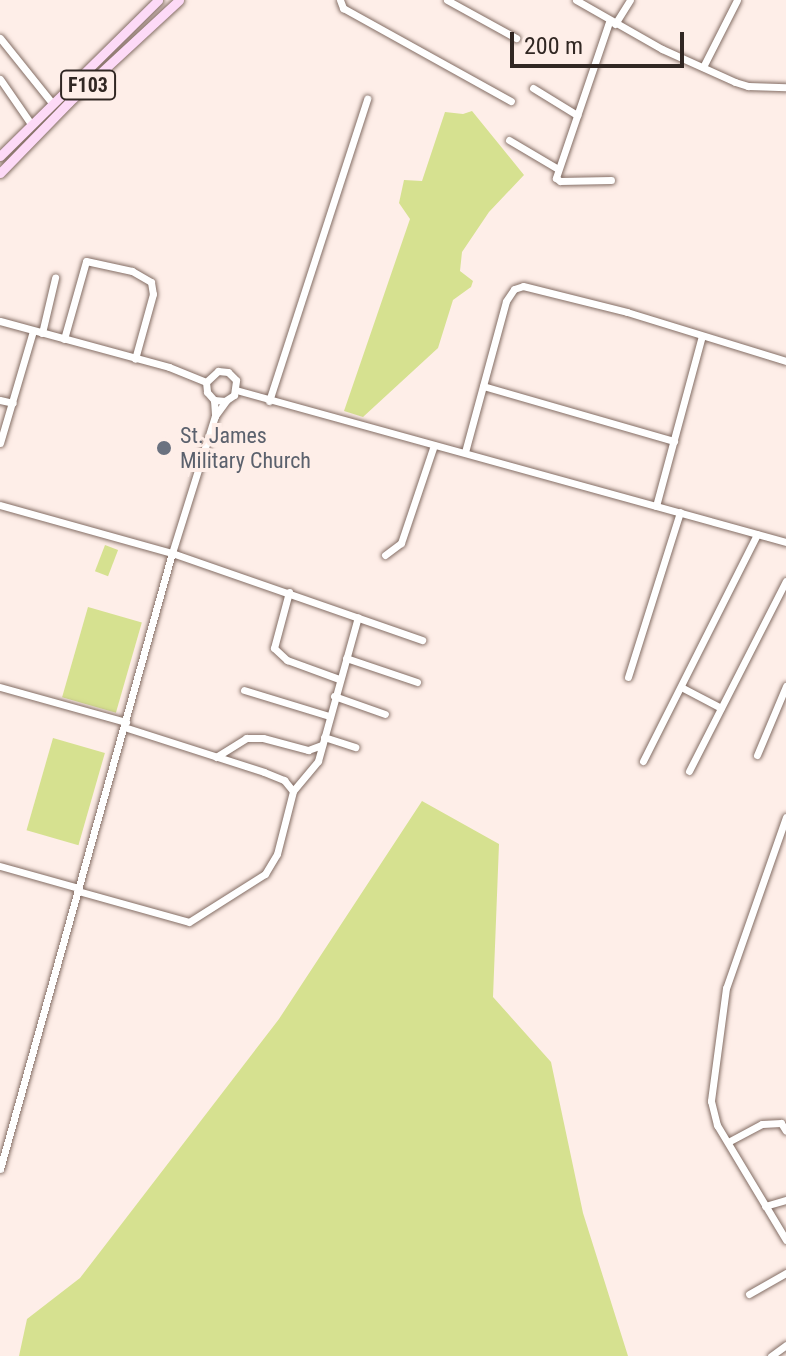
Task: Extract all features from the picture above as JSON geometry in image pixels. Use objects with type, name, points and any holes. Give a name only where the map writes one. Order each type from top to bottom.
[{"type":"main road","name":"F103","points":[[0,156],[158,0]]},
{"type":"main road","name":"F103","points":[[0,173],[69,102],[179,0]]},
{"type":"street","points":[[340,0],[343,8],[511,101]]},
{"type":"street","points":[[447,0],[516,38]]},
{"type":"street","points":[[576,0],[612,23],[748,86],[786,87]]},
{"type":"street","points":[[611,180],[559,181],[558,169],[612,23],[630,0]]},
{"type":"street","points":[[703,67],[737,0]]},
{"type":"street","points":[[0,38],[52,103]]},
{"type":"street","points":[[0,79],[31,124]]},
{"type":"street","points":[[533,88],[577,115]]},
{"type":"street","points":[[269,401],[367,99]]},
{"type":"street","points":[[509,140],[558,169]]},
{"type":"street","points":[[64,339],[86,261],[132,271],[151,282],[153,294],[135,359]]},
{"type":"street","points":[[0,443],[55,278]]},
{"type":"street","points":[[465,452],[506,301],[514,289],[523,286],[543,288],[786,361]]},
{"type":"street","points":[[0,321],[206,382]]},
{"type":"street","points":[[656,506],[702,336]]},
{"type":"street","points":[[0,1169],[172,553],[215,416],[236,390],[236,380],[223,370],[213,373],[206,382],[207,392],[214,400],[215,416]]},
{"type":"street","points":[[483,386],[674,441]]},
{"type":"street","points":[[236,390],[784,541],[786,531]]},
{"type":"street","points":[[0,400],[13,403]]},
{"type":"street","points":[[214,400],[226,401]]},
{"type":"street","points":[[385,555],[401,543],[434,445]]},
{"type":"street","points":[[0,505],[172,553],[422,640]]},
{"type":"street","points":[[628,677],[680,512]]},
{"type":"street","points":[[643,761],[757,534]]},
{"type":"street","points":[[689,771],[786,581]]},
{"type":"street","points":[[289,592],[274,648],[287,660],[339,679]]},
{"type":"street","points":[[0,866],[194,922],[218,901],[258,879],[271,868],[293,791],[318,761],[358,617]]},
{"type":"street","points":[[346,658],[417,682]]},
{"type":"street","points":[[757,755],[786,686]]},
{"type":"street","points":[[0,687],[125,725],[284,780],[293,791]]},
{"type":"street","points":[[681,687],[721,708]]},
{"type":"street","points":[[244,690],[329,716]]},
{"type":"street","points":[[334,696],[385,714]]},
{"type":"street","points":[[216,757],[246,738],[263,738],[308,750],[323,741],[355,747]]},
{"type":"street","points":[[786,817],[726,988],[711,1101],[717,1125],[786,1240]]},
{"type":"street","points":[[728,1142],[762,1124],[781,1123],[786,1131]]},
{"type":"street","points":[[765,1206],[786,1200]]},
{"type":"street","points":[[749,1294],[786,1273]]},
{"type":"street","points":[[771,1356],[786,1345]]},
{"type":"green space","points":[[472,111],[524,175],[489,212],[462,252],[460,271],[473,281],[471,287],[453,300],[438,348],[363,417],[344,411],[410,219],[399,203],[404,180],[422,181],[445,112],[463,114]]},
{"type":"green space","points":[[105,545],[118,550],[108,576],[95,571]]},
{"type":"green space","points":[[88,607],[142,622],[116,713],[62,697]]},
{"type":"green space","points":[[53,738],[105,753],[78,845],[27,830]]},
{"type":"green space","points":[[422,801],[499,844],[493,997],[551,1062],[583,1213],[628,1356],[19,1356],[27,1319],[80,1278],[279,1019]]},
{"type":"place","name":"St. James Military Church","points":[[164,448]]}]
